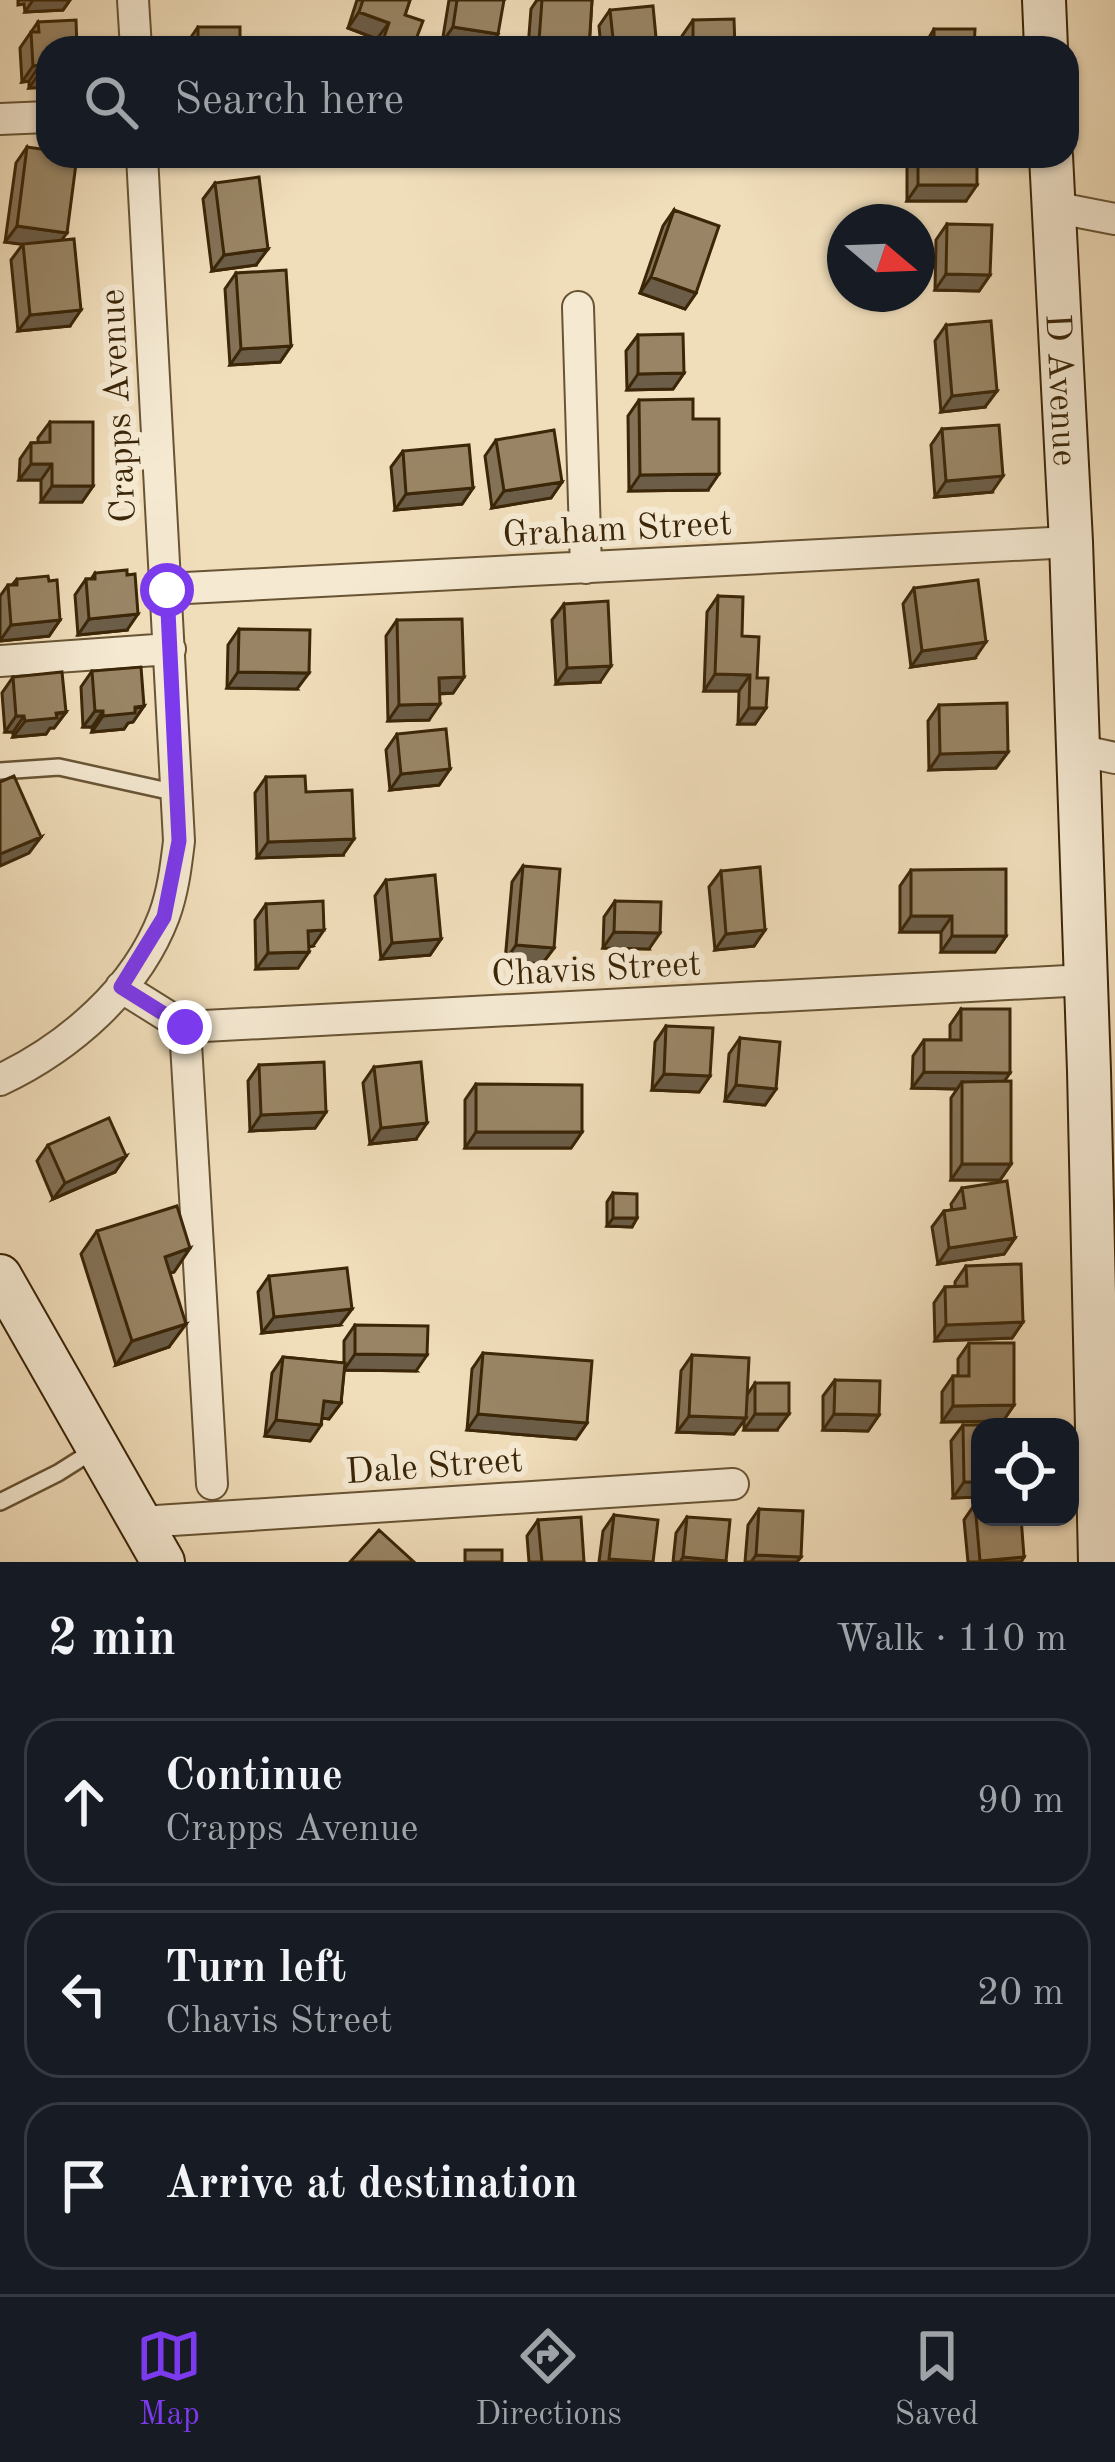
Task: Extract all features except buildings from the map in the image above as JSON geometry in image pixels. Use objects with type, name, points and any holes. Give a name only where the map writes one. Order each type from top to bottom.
[{"type":"street","points":[[133,0],[135,36]]},
{"type":"street","points":[[1044,0],[1046,36]]},
{"type":"street","points":[[0,119],[36,118]]},
{"type":"street","name":"Crapps Avenue","points":[[0,1080],[26,1068],[86,1024],[121,987],[164,917],[179,841],[143,168]]},
{"type":"street","name":"D Avenue","points":[[1051,168],[1071,542],[1096,754],[1086,980],[1100,1562]]},
{"type":"street","points":[[1053,207],[1115,219]]},
{"type":"street","points":[[578,307],[586,568]]},
{"type":"street","name":"Graham Street","points":[[167,590],[1071,542]]},
{"type":"street","points":[[0,661],[170,649]]},
{"type":"street","name":"Chavis Street","points":[[185,1027],[1086,980]]},
{"type":"street","points":[[121,987],[185,1027],[212,1484]]},
{"type":"street","points":[[0,1276],[163,1562]]},
{"type":"street","name":"Dale Street","points":[[141,1522],[733,1484]]},
{"type":"lane","points":[[0,771],[59,767],[177,793]]},
{"type":"lane","points":[[0,1502],[99,1447]]},
{"type":"route","points":[[167,590],[179,841],[164,917],[121,987],[185,1027]]}]
